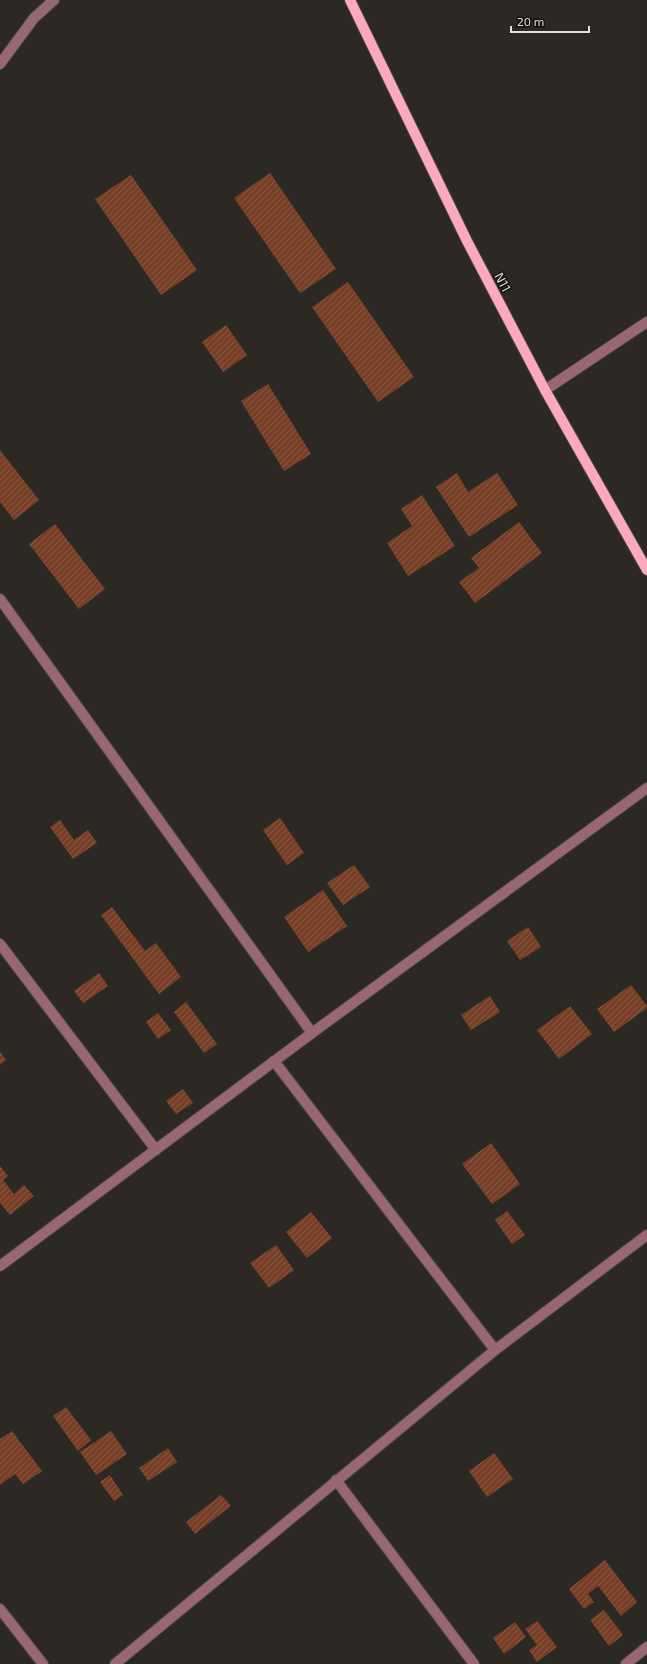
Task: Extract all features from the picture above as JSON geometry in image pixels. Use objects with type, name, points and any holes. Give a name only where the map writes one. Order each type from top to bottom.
[{"type":"main road","name":"N11","points":[[350,0],[467,241],[545,390],[647,570]]},
{"type":"street","points":[[0,64],[34,18],[54,0]]},
{"type":"street","points":[[545,390],[647,322]]},
{"type":"street","points":[[0,598],[312,1033]]},
{"type":"street","points":[[1,1263],[647,788]]},
{"type":"street","points":[[0,944],[156,1150]]},
{"type":"street","points":[[274,1061],[495,1350]]},
{"type":"street","points":[[115,1664],[495,1350],[647,1235]]},
{"type":"street","points":[[336,1480],[474,1664]]},
{"type":"street","points":[[0,1609],[43,1664]]},
{"type":"street","points":[[626,1664],[647,1647]]},
{"type":"building","points":[[270,173],[336,269],[300,293],[234,198]]},
{"type":"building","points":[[131,175],[197,270],[161,295],[95,199]]},
{"type":"building","points":[[348,282],[414,377],[378,402],[312,307]]},
{"type":"building","points":[[226,325],[247,355],[223,372],[202,342]]},
{"type":"building","points":[[268,384],[311,454],[284,471],[241,401]]},
{"type":"building","points":[[0,450],[39,500],[14,520],[0,502]]},
{"type":"building","points":[[457,473],[468,492],[497,473],[518,505],[469,537],[436,487]]},
{"type":"building","points":[[422,495],[455,546],[408,576],[387,543],[412,526],[401,509]]},
{"type":"building","points":[[519,522],[542,553],[475,603],[459,582],[479,568],[471,558]]},
{"type":"building","points":[[55,524],[105,589],[79,609],[29,544]]},
{"type":"building","points":[[280,818],[304,853],[287,865],[263,830]]},
{"type":"building","points":[[60,820],[74,840],[88,830],[97,843],[73,859],[50,827]]},
{"type":"building","points":[[354,865],[370,887],[343,905],[327,883]]},
{"type":"building","points":[[323,890],[347,926],[308,952],[284,917]]},
{"type":"building","points":[[112,907],[145,951],[156,943],[181,977],[159,994],[101,915]]},
{"type":"building","points":[[528,927],[541,947],[520,960],[507,941]]},
{"type":"building","points":[[99,973],[108,986],[83,1003],[74,991]]},
{"type":"building","points":[[631,985],[647,1008],[614,1032],[597,1009]]},
{"type":"building","points":[[490,996],[500,1012],[471,1030],[461,1015]]},
{"type":"building","points":[[186,1002],[217,1044],[204,1053],[174,1012]]},
{"type":"building","points":[[570,1006],[592,1034],[559,1059],[537,1030]]},
{"type":"building","points":[[158,1013],[171,1030],[158,1039],[146,1022]]},
{"type":"building","points":[[0,1052],[6,1060],[0,1065]]},
{"type":"building","points":[[183,1089],[193,1103],[176,1114],[166,1101]]},
{"type":"building","points":[[491,1143],[520,1184],[492,1204],[462,1164]]},
{"type":"building","points":[[0,1166],[8,1176],[3,1180],[14,1194],[24,1185],[34,1196],[10,1215],[0,1203]]},
{"type":"building","points":[[507,1211],[525,1235],[512,1244],[495,1220]]},
{"type":"building","points":[[311,1212],[332,1238],[307,1258],[286,1232]]},
{"type":"building","points":[[276,1245],[294,1270],[269,1288],[250,1263]]},
{"type":"building","points":[[66,1407],[91,1440],[78,1451],[53,1416]]},
{"type":"building","points":[[12,1431],[42,1471],[23,1484],[15,1474],[0,1485],[0,1439]]},
{"type":"building","points":[[111,1431],[127,1454],[96,1475],[80,1452]]},
{"type":"building","points":[[168,1448],[177,1462],[148,1481],[139,1468]]},
{"type":"building","points":[[494,1453],[513,1479],[487,1497],[469,1471]]},
{"type":"building","points":[[110,1475],[123,1495],[114,1501],[100,1482]]},
{"type":"building","points":[[221,1495],[231,1506],[195,1534],[186,1522]]},
{"type":"building","points":[[605,1560],[637,1602],[621,1616],[598,1586],[588,1594],[594,1602],[584,1609],[569,1589]]},
{"type":"building","points":[[604,1610],[623,1635],[609,1646],[590,1620]]},
{"type":"building","points":[[537,1621],[557,1647],[537,1662],[529,1650],[537,1645],[525,1629]]},
{"type":"building","points":[[515,1622],[526,1637],[504,1654],[493,1638]]}]
